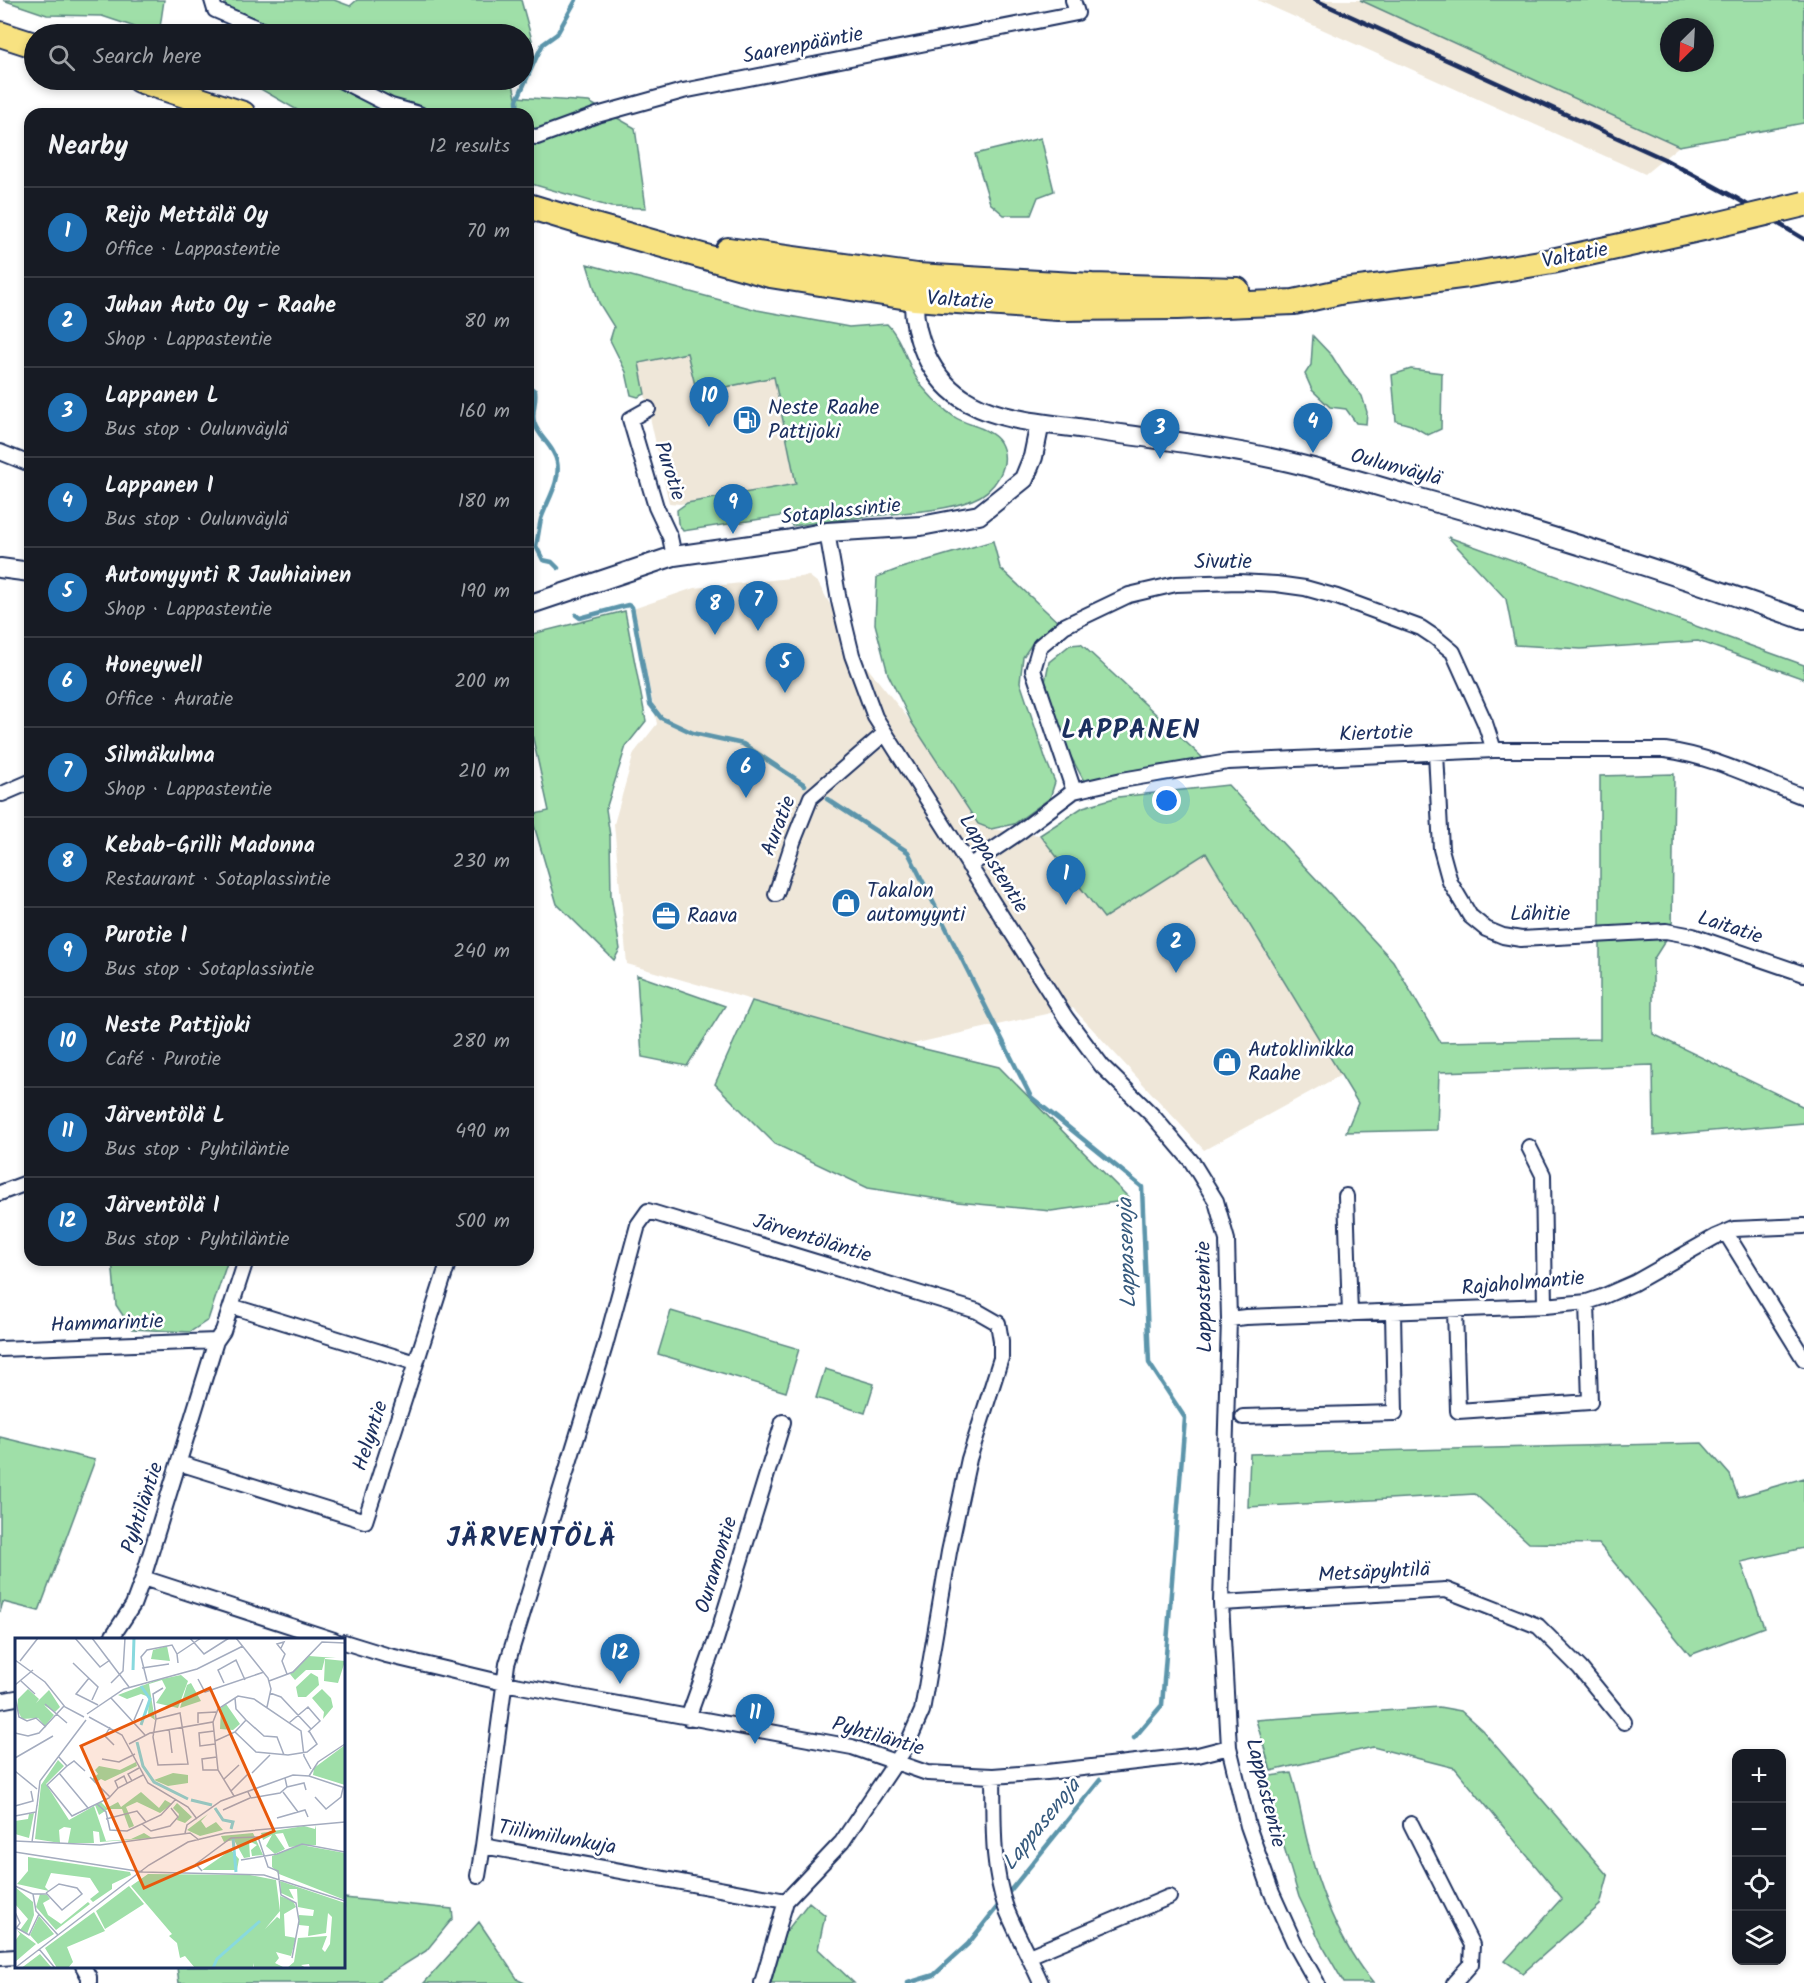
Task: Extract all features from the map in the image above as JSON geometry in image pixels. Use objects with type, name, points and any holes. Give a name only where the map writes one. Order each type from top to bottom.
[{"type":"highway","points":[[0,34],[24,42]]},
{"type":"highway","points":[[170,90],[225,108]]},
{"type":"highway","name":"Valtatie","points":[[534,208],[770,275],[915,287],[1058,308],[1177,308],[1294,302],[1344,291],[1468,275],[1552,261],[1804,204]]},
{"type":"main road","name":"Oulunväylä","points":[[915,287],[920,341],[927,360],[949,388],[968,402],[988,412],[1040,423],[1209,446],[1282,460],[1534,529],[1804,620]]},
{"type":"main road","name":"Sotaplassintie","points":[[534,603],[674,556],[827,532],[921,526],[979,514],[1024,479],[1033,457],[1040,423]]},
{"type":"main road","points":[[0,568],[24,571]]},
{"type":"street","points":[[212,0],[215,10],[248,24]]},
{"type":"street","name":"Saarenpääntie","points":[[534,137],[597,115],[683,91],[1077,13],[1073,0]]},
{"type":"street","points":[[359,90],[398,108]]},
{"type":"street","name":"Purotie","points":[[648,409],[630,418],[656,507],[670,537],[674,556]]},
{"type":"street","points":[[0,452],[24,462]]},
{"type":"street","name":"Lappastentie","points":[[827,532],[839,601],[852,655],[875,717],[1066,1018],[1102,1066],[1153,1116],[1192,1162],[1216,1202],[1227,1240],[1229,1319],[1221,1604],[1229,1747],[1248,1826],[1270,1891],[1294,1942],[1317,1983]]},
{"type":"street","name":"Sivutie","points":[[1074,790],[1033,670],[1040,646],[1064,626],[1129,595],[1176,584],[1248,583],[1305,588],[1421,628],[1453,652],[1485,723],[1494,750]]},
{"type":"street","name":"Auratie","points":[[776,894],[811,796],[885,733]]},
{"type":"street","name":"Kiertotie","points":[[969,866],[1021,831],[1074,790],[1228,762],[1494,750],[1628,749],[1684,752],[1804,797]]},
{"type":"street","name":"Lähitie","points":[[1436,753],[1443,857],[1450,882],[1470,916],[1486,929],[1503,936],[1521,939],[1641,931]]},
{"type":"street","points":[[2,794],[24,785]]},
{"type":"street","name":"Laitatie","points":[[1641,931],[1666,931],[1693,936],[1804,974]]},
{"type":"street","points":[[1529,1147],[1543,1174],[1545,1306]]},
{"type":"street","points":[[0,1193],[24,1184]]},
{"type":"street","points":[[1346,1196],[1350,1314]]},
{"type":"street","name":"Järventöläntie","points":[[504,1683],[509,1654],[604,1346],[638,1225],[648,1211],[977,1311],[998,1323],[1001,1358],[969,1459],[922,1711],[912,1736],[896,1764]]},
{"type":"street","name":"Rajaholmantie","points":[[1229,1319],[1545,1306],[1587,1302],[1634,1283],[1726,1233],[1746,1228],[1804,1226]]},
{"type":"street","points":[[1726,1233],[1804,1359]]},
{"type":"street","name":"Pyhtiläntie","points":[[244,1266],[223,1331],[216,1341],[143,1578],[325,1638]]},
{"type":"street","points":[[231,1306],[416,1363],[447,1266]]},
{"type":"street","points":[[1455,1310],[1458,1411],[1590,1402],[1587,1302]]},
{"type":"street","points":[[1243,1417],[1395,1413],[1393,1312]]},
{"type":"street","name":"Hammarintie","points":[[0,1349],[216,1341]]},
{"type":"street","name":"Helyntie","points":[[179,1463],[365,1521],[416,1363]]},
{"type":"street","name":"Ouramontie","points":[[688,1718],[716,1640],[783,1422]]},
{"type":"street","points":[[111,1638],[133,1605],[143,1578]]},
{"type":"street","name":"Metsäpyhtilä","points":[[1221,1604],[1446,1590],[1538,1626],[1580,1668],[1624,1722]]},
{"type":"street","name":"Pyhtiläntie","points":[[345,1642],[386,1655],[504,1683],[852,1747],[927,1773],[993,1776],[1047,1772],[1198,1755],[1229,1747]]},
{"type":"street","name":"Tiilimiilunkuja","points":[[504,1683],[483,1846],[786,1901]]},
{"type":"street","points":[[0,1701],[15,1698]]},
{"type":"street","points":[[762,1983],[786,1901],[842,1842],[896,1764]]},
{"type":"street","points":[[993,1776],[994,1851],[998,1878],[1006,1907],[1041,1983]]},
{"type":"street","points":[[1411,1824],[1473,1945],[1471,1964],[1454,1983]]},
{"type":"street","points":[[478,1876],[483,1846]]},
{"type":"street","points":[[1029,1956],[1168,1897]]},
{"type":"street","points":[[0,1958],[15,1957]]},
{"type":"street","points":[[84,1968],[89,1977],[89,1983]]},
{"type":"shaded area","points":[[1257,0],[1360,0],[1679,146],[1645,174]]},
{"type":"shaded area","points":[[687,353],[697,393],[774,376],[796,484],[680,504],[669,503],[638,363]]},
{"type":"shaded area","points":[[809,576],[818,583],[862,661],[912,723],[978,824],[991,829],[1040,835],[1104,917],[1206,853],[1341,1075],[1204,1150],[1073,1008],[908,1045],[627,964],[614,824],[634,753],[657,724],[633,609],[694,588]]},
{"type":"green space","points":[[3,0],[164,0],[160,24],[126,24],[102,16],[47,15]]},
{"type":"green space","points":[[225,0],[334,0],[350,6],[357,0],[521,0],[528,24],[226,24]]},
{"type":"green space","points":[[1360,0],[1804,0],[1804,123],[1679,146]]},
{"type":"green space","points":[[262,90],[514,90],[516,97],[589,102],[635,128],[646,208],[611,207],[534,185],[534,108],[294,108]]},
{"type":"green space","points":[[1041,138],[1054,191],[1038,197],[1031,215],[1004,215],[990,203],[975,154]]},
{"type":"green space","points":[[587,264],[757,310],[849,327],[887,324],[898,339],[920,383],[932,397],[953,416],[990,433],[1000,442],[1004,460],[999,477],[980,496],[961,504],[939,509],[792,526],[788,515],[683,531],[678,523],[677,510],[687,503],[796,484],[774,377],[697,393],[687,353],[639,363],[645,394],[638,397],[631,395],[626,372],[610,340],[614,327],[599,303]]},
{"type":"green space","points":[[1313,336],[1332,356],[1362,396],[1367,412],[1366,424],[1356,423],[1346,409],[1330,407],[1312,390],[1305,374],[1311,365]]},
{"type":"green space","points":[[1411,369],[1442,373],[1441,429],[1428,435],[1411,425],[1396,421],[1392,375]]},
{"type":"green space","points":[[1448,537],[1804,665],[1804,679],[1698,641],[1581,649],[1515,645],[1506,599]]},
{"type":"green space","points":[[993,541],[1000,568],[1061,625],[1035,639],[1023,657],[1020,682],[1055,782],[1050,798],[1014,824],[991,829],[978,824],[912,723],[888,674],[875,624],[877,577]]},
{"type":"green space","points":[[625,611],[646,721],[626,746],[606,809],[610,836],[611,896],[620,949],[614,960],[557,904],[534,825],[534,814],[549,811],[534,743],[534,634]]},
{"type":"green space","points":[[1081,644],[1206,761],[1084,781],[1069,753],[1045,682],[1049,662],[1070,645]]},
{"type":"green space","points":[[1674,774],[1672,930],[1653,960],[1653,1034],[1804,1107],[1804,1123],[1654,1136],[1653,1065],[1439,1072],[1437,1130],[1346,1132],[1358,1103],[1206,853],[1104,918],[1040,835],[1083,807],[1118,797],[1228,785],[1393,961],[1440,1042],[1600,1039],[1600,776]]},
{"type":"green space","points":[[637,975],[725,1006],[687,1066],[642,1057]]},
{"type":"green space","points":[[752,1001],[908,1045],[999,1067],[1131,1200],[1051,1211],[957,1202],[868,1188],[775,1144],[715,1084]]},
{"type":"green space","points":[[113,1266],[226,1266],[208,1320],[190,1332],[132,1329],[116,1305]]},
{"type":"green space","points":[[671,1311],[799,1349],[786,1392],[658,1354]]},
{"type":"green space","points":[[825,1369],[874,1384],[865,1413],[816,1398]]},
{"type":"green space","points":[[0,1437],[95,1460],[39,1611],[3,1602],[0,1612]]},
{"type":"green space","points":[[1702,1443],[1730,1475],[1738,1497],[1804,1478],[1804,1548],[1741,1562],[1764,1627],[1690,1655],[1599,1544],[1529,1543],[1475,1494],[1248,1507],[1250,1454]]},
{"type":"green space","points":[[1439,1707],[1461,1711],[1482,1730],[1608,1876],[1600,1905],[1523,1973],[1505,1961],[1562,1898],[1455,1768],[1373,1747],[1271,1771],[1256,1720]]},
{"type":"green space","points":[[1291,1773],[1316,1875],[1323,1894],[1350,1951],[1373,1983],[1344,1983],[1322,1945],[1299,1897],[1263,1777]]},
{"type":"green space","points":[[345,1898],[452,1909],[453,1918],[426,1951],[375,1983],[179,1983],[177,1968],[345,1968]]},
{"type":"green space","points":[[809,1902],[825,1915],[818,1949],[854,1983],[771,1983],[785,1933]]},
{"type":"green space","points":[[479,1922],[518,1980],[525,1983],[424,1983]]},
{"type":"waterway","points":[[534,62],[543,44],[557,34],[576,0]]},
{"type":"waterway","points":[[518,108],[517,100],[522,90]]},
{"type":"waterway","points":[[534,390],[534,406]]},
{"type":"waterway","points":[[534,422],[555,456],[558,469],[555,484],[541,519],[536,546],[543,560],[552,562],[558,568]]},
{"type":"waterway","name":"Lappasenoja","points":[[576,615],[580,618],[628,605],[632,607],[650,704],[661,718],[693,733],[743,744],[805,785]]},
{"type":"waterway","name":"Lappasenoja","points":[[827,799],[908,852],[1031,1097],[1142,1187],[1149,1363],[1185,1418],[1162,1705],[1134,1738]]},
{"type":"waterway","name":"Lappasenoja","points":[[1010,1891],[1100,1780]]},
{"type":"waterway","name":"Lappasenoja","points":[[908,1983],[934,1975],[968,1944],[998,1906]]},
{"type":"railway","points":[[1315,0],[1664,159],[1736,198],[1804,239]]},
{"type":"place","name":"Neste Raahe Pattijoki","points":[[747,420]]},
{"type":"place","name":"Neste Pattijoki","points":[[709,427]]},
{"type":"place","name":"Lappanen I","points":[[1313,453]]},
{"type":"place","name":"Lappanen L","points":[[1160,459]]},
{"type":"place","name":"Purotie I","points":[[733,534]]},
{"type":"place","name":"Silmäkulma","points":[[758,631]]},
{"type":"place","name":"Kebab-Grilli Madonna","points":[[715,635]]},
{"type":"place","name":"Automyynti R Jauhiainen","points":[[785,693]]},
{"type":"place","name":"Honeywell","points":[[746,798]]},
{"type":"place","name":"Takalon automyynti","points":[[846,903]]},
{"type":"place","name":"Reijo Mettälä Oy","points":[[1066,905]]},
{"type":"place","name":"Raava","points":[[666,916]]},
{"type":"place","name":"Juhan Auto Oy - Raahe","points":[[1176,973]]},
{"type":"place","name":"Autoklinikka Raahe","points":[[1227,1062]]},
{"type":"place","name":"Järventölä I","points":[[620,1684]]},
{"type":"place","name":"Järventölä L","points":[[755,1744]]},
{"type":"district","name":"LAPPANEN","points":[[1131,730]]},
{"type":"district","name":"JÄRVENTÖLÄ","points":[[532,1538]]}]
